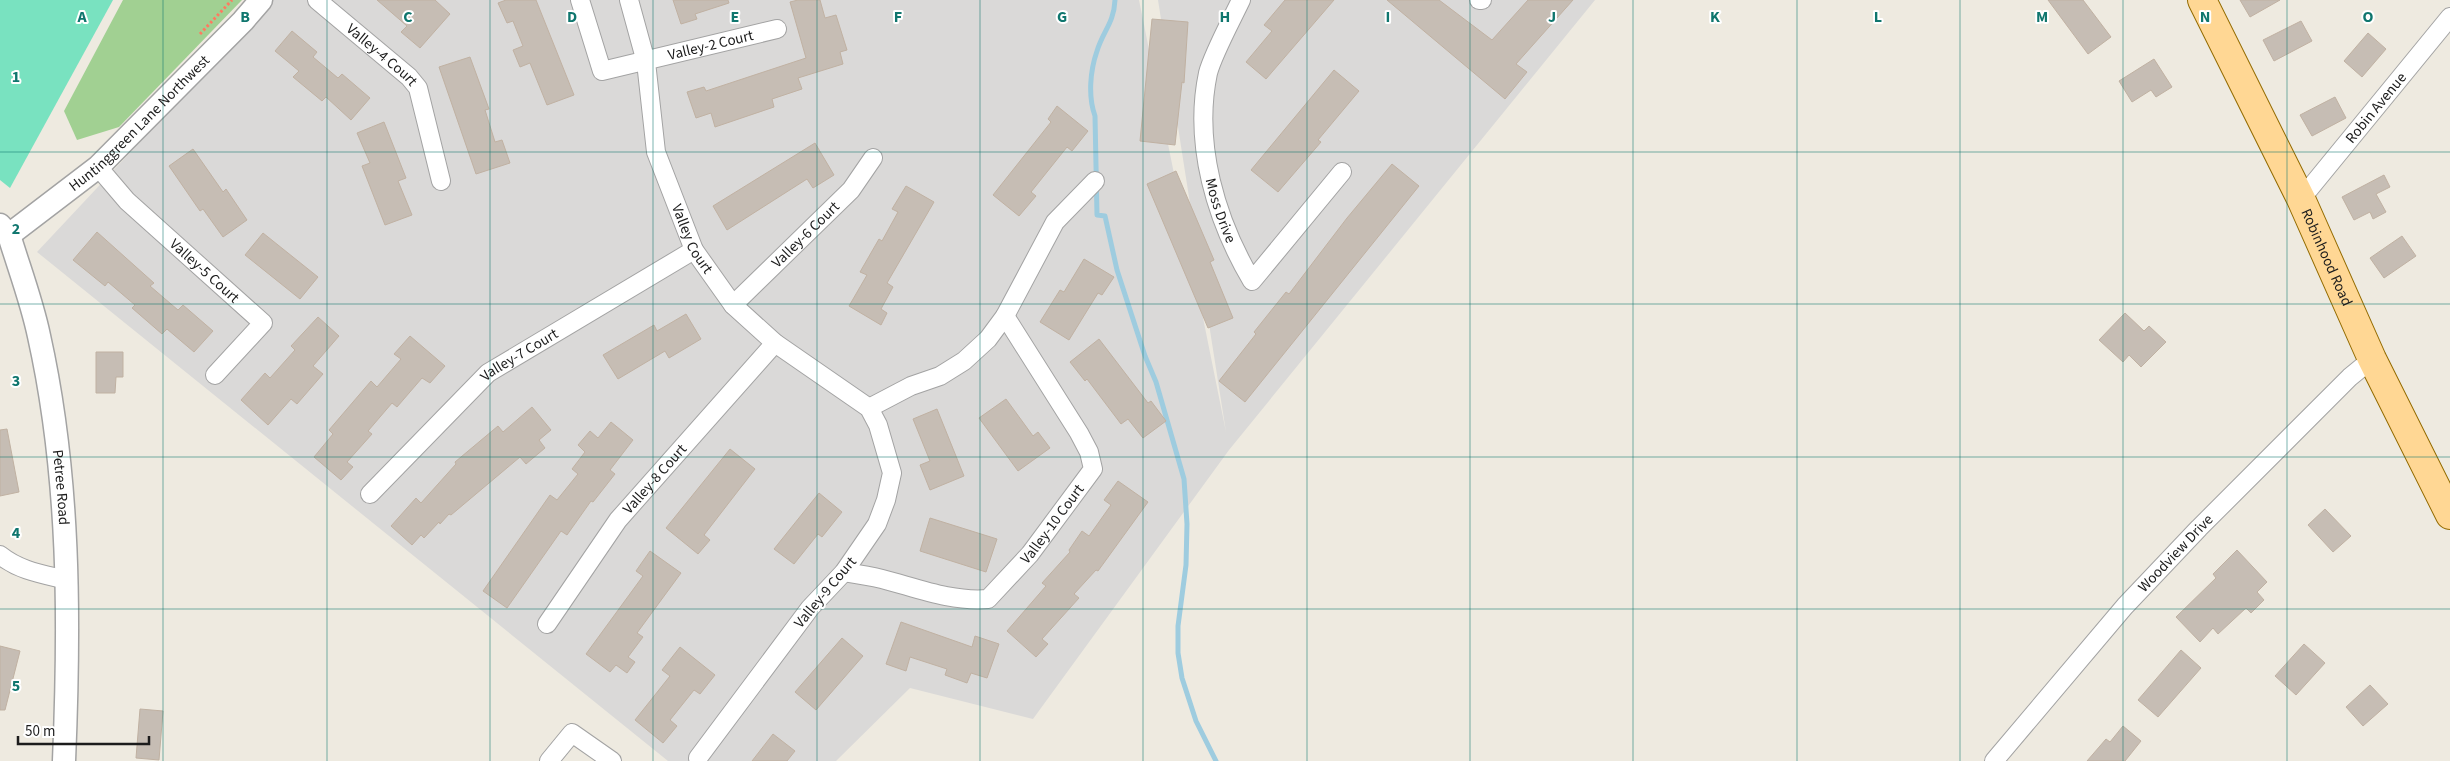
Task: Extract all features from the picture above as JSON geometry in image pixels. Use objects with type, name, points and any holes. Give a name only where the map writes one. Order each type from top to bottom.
[{"type":"main road","name":"Robinhood Road","points":[[2202,0],[2301,199],[2372,359],[2450,515]]},
{"type":"street","name":"Huntinggreen Lane Northwest","points":[[5,230],[98,167],[244,21],[261,0]]},
{"type":"street","name":"Valley-4 Court","points":[[318,0],[410,77],[418,88],[441,181]]},
{"type":"street","name":"Valley-2 Court","points":[[580,0],[602,71],[646,62],[777,29]]},
{"type":"street","name":"Valley Court","points":[[629,0],[646,62],[656,152],[694,250],[733,305],[775,343],[868,408]]},
{"type":"street","name":"Moss Drive","points":[[1241,0],[1208,72],[1202,122],[1208,173],[1233,249],[1252,282],[1342,172]]},
{"type":"street","name":"Robin Avenue","points":[[2301,199],[2450,17]]},
{"type":"street","name":"Valley-6 Court","points":[[733,305],[851,190],[873,158]]},
{"type":"street","name":"Valley-5 Court","points":[[98,167],[127,201],[263,323],[215,375]]},
{"type":"street","points":[[868,408],[911,386],[940,376],[964,361],[988,339],[1005,316],[1055,222],[1095,181]]},
{"type":"street","name":"Petree Road","points":[[5,230],[39,335],[50,394],[60,478],[67,580],[64,761]]},
{"type":"street","name":"Valley-7 Court","points":[[370,494],[488,373],[694,250]]},
{"type":"street","name":"Valley-10 Court","points":[[844,572],[880,579],[949,597],[968,600],[988,599],[1030,554],[1093,470],[1089,452],[1079,433],[1005,316]]},
{"type":"street","name":"Valley-8 Court","points":[[547,624],[618,520],[775,343]]},
{"type":"street","name":"Woodview Drive","points":[[1994,761],[2126,606],[2199,528],[2350,377],[2372,359]]},
{"type":"street","name":"Valley-9 Court","points":[[698,758],[810,608],[844,572],[876,524],[886,500],[892,473],[878,425],[868,408]]},
{"type":"street","points":[[0,555],[12,565],[29,572],[67,580]]},
{"type":"street","points":[[549,761],[572,733],[612,761]]},
{"type":"path","points":[[198,35],[232,0]]},
{"type":"shaded area","points":[[273,0],[1139,0],[1226,432],[1158,0],[1595,0],[1229,450],[1033,719],[910,688],[836,761],[668,761],[37,252]]},
{"type":"green space","points":[[0,0],[113,0],[10,188],[0,180]]},
{"type":"green space","points":[[123,0],[242,0],[119,127],[77,140],[64,111]]},
{"type":"building","points":[[377,0],[435,0],[450,14],[420,48],[401,32],[407,26]]},
{"type":"building","points":[[506,0],[536,0],[574,95],[547,105],[530,63],[520,67],[513,50],[523,46],[513,21],[507,23],[498,3]]},
{"type":"building","points":[[673,0],[728,0],[729,3],[695,14],[697,19],[681,24]]},
{"type":"building","points":[[820,0],[825,18],[836,15],[847,50],[840,52],[843,64],[798,78],[802,89],[772,99],[774,107],[715,127],[711,113],[696,118],[687,92],[704,87],[706,91],[806,58],[790,2]]},
{"type":"building","points":[[1285,0],[1334,0],[1266,79],[1246,62],[1272,31],[1264,25]]},
{"type":"building","points":[[1387,0],[1439,0],[1492,40],[1528,0],[1573,0],[1516,64],[1527,72],[1505,99]]},
{"type":"building","points":[[2048,0],[2083,0],[2111,37],[2088,54]]},
{"type":"building","points":[[2240,0],[2280,0],[2250,17]]},
{"type":"building","points":[[1152,19],[1188,22],[1184,83],[1182,82],[1175,145],[1140,141]]},
{"type":"building","points":[[2301,21],[2312,41],[2274,61],[2263,40]]},
{"type":"building","points":[[292,31],[317,52],[313,57],[338,78],[342,74],[370,98],[351,120],[326,97],[322,101],[293,77],[299,71],[275,51]]},
{"type":"building","points":[[2368,33],[2386,49],[2362,77],[2344,61]]},
{"type":"building","points":[[470,57],[489,109],[485,110],[495,142],[502,140],[510,163],[476,174],[439,67]]},
{"type":"building","points":[[2154,59],[2172,87],[2156,97],[2151,90],[2132,102],[2119,81]]},
{"type":"building","points":[[1334,70],[1359,91],[1318,140],[1321,142],[1278,192],[1251,170]]},
{"type":"building","points":[[2335,97],[2346,118],[2312,136],[2300,115]]},
{"type":"building","points":[[1057,106],[1088,131],[1072,151],[1067,147],[1031,192],[1036,196],[1019,216],[993,195],[1051,122],[1048,119]]},
{"type":"building","points":[[384,122],[406,178],[398,181],[412,215],[385,225],[362,166],[370,163],[357,133]]},
{"type":"building","points":[[815,143],[834,175],[813,188],[807,179],[727,230],[713,206]]},
{"type":"building","points":[[193,149],[223,192],[226,189],[247,220],[223,237],[203,209],[200,211],[169,166]]},
{"type":"building","points":[[1392,164],[1419,186],[1245,402],[1219,381],[1256,334],[1254,332],[1286,292],[1289,294],[1347,218]]},
{"type":"building","points":[[1176,171],[1214,260],[1210,262],[1233,318],[1208,328],[1147,184]]},
{"type":"building","points":[[2384,175],[2390,187],[2376,194],[2386,212],[2373,219],[2370,212],[2354,220],[2342,197]]},
{"type":"building","points":[[906,186],[934,202],[887,283],[893,287],[881,309],[887,313],[881,325],[849,306],[867,275],[860,272],[879,239],[882,241],[898,212],[892,209]]},
{"type":"building","points":[[97,232],[154,283],[150,286],[178,310],[183,305],[213,331],[194,352],[167,329],[162,334],[132,308],[135,305],[108,282],[105,286],[73,260]]},
{"type":"building","points":[[263,233],[318,277],[300,299],[245,255]]},
{"type":"building","points":[[2402,236],[2416,256],[2384,278],[2370,258]]},
{"type":"building","points":[[1084,259],[1114,277],[1102,295],[1098,293],[1069,340],[1040,322],[1060,290],[1064,292]]},
{"type":"building","points":[[2125,313],[2144,331],[2149,326],[2166,342],[2141,367],[2129,355],[2123,362],[2099,340]]},
{"type":"building","points":[[686,314],[701,339],[669,358],[665,351],[618,379],[603,355],[654,325],[657,331]]},
{"type":"building","points":[[318,317],[339,336],[313,366],[323,374],[297,404],[291,399],[268,425],[241,400],[265,373],[270,378],[295,350],[291,346]]},
{"type":"building","points":[[410,336],[445,366],[430,383],[422,378],[397,407],[392,403],[368,431],[372,434],[347,462],[353,467],[341,480],[314,457],[333,434],[329,430],[371,381],[377,387],[401,359],[394,354]]},
{"type":"building","points":[[1099,339],[1148,403],[1151,401],[1166,421],[1143,438],[1128,419],[1121,424],[1087,379],[1085,381],[1070,362]]},
{"type":"building","points":[[96,352],[123,352],[123,377],[116,377],[115,393],[96,393]]},
{"type":"building","points":[[1006,399],[1033,436],[1038,432],[1050,448],[1018,471],[979,418]]},
{"type":"building","points":[[532,407],[551,430],[539,440],[545,448],[526,464],[520,457],[451,515],[449,514],[440,524],[439,522],[424,538],[421,535],[412,545],[391,526],[416,498],[421,503],[456,464],[455,462],[498,426],[503,432]]},
{"type":"building","points":[[937,409],[964,476],[930,490],[920,465],[930,461],[913,419]]},
{"type":"building","points":[[611,422],[633,440],[610,470],[615,474],[593,502],[591,501],[567,535],[561,531],[507,608],[483,591],[550,495],[557,500],[578,474],[572,469],[585,452],[578,445],[590,431],[598,438]]},
{"type":"building","points":[[7,429],[19,492],[0,496],[0,430]]},
{"type":"building","points":[[730,449],[755,469],[704,535],[710,540],[698,554],[666,528]]},
{"type":"building","points":[[1118,481],[1148,502],[1098,571],[1096,570],[1074,594],[1079,598],[1042,639],[1048,644],[1036,657],[1007,631],[1046,586],[1042,583],[1070,552],[1069,550],[1082,531],[1089,536],[1111,505],[1104,500]]},
{"type":"building","points":[[819,493],[842,512],[822,537],[818,534],[794,564],[774,549]]},
{"type":"building","points":[[2325,509],[2351,536],[2333,552],[2308,525]]},
{"type":"building","points":[[930,518],[997,539],[986,572],[920,551]]},
{"type":"building","points":[[2237,550],[2267,582],[2257,592],[2264,600],[2251,613],[2246,608],[2218,634],[2213,628],[2200,642],[2176,617],[2216,578],[2213,574]]},
{"type":"building","points":[[650,551],[681,573],[637,633],[643,637],[628,657],[635,662],[627,673],[616,665],[610,672],[586,654],[643,576],[636,571]]},
{"type":"building","points":[[901,622],[972,647],[975,636],[999,644],[987,678],[971,673],[967,683],[945,675],[947,669],[910,657],[906,671],[886,664]]},
{"type":"building","points":[[842,638],[863,656],[816,710],[795,692]]},
{"type":"building","points":[[2304,644],[2325,663],[2296,695],[2275,676]]},
{"type":"building","points":[[0,646],[20,651],[5,710],[0,710]]},
{"type":"building","points":[[680,647],[715,675],[700,694],[694,690],[670,720],[677,726],[663,743],[635,720],[670,676],[662,670]]},
{"type":"building","points":[[2181,650],[2201,668],[2158,717],[2138,700]]},
{"type":"building","points":[[2370,685],[2388,704],[2363,726],[2346,707]]},
{"type":"building","points":[[140,709],[163,711],[159,760],[136,758]]},
{"type":"building","points":[[2123,726],[2141,741],[2125,761],[2087,761],[2106,739],[2110,742]]},
{"type":"building","points":[[773,734],[795,751],[787,761],[752,761]]},
{"type":"waterway","points":[[1115,0],[1113,15],[1099,44],[1091,75],[1091,101],[1095,116],[1097,215],[1105,216],[1117,270],[1145,356],[1156,382],[1184,479],[1187,524],[1186,565],[1178,626],[1178,653],[1182,678],[1196,721],[1216,761]]}]
